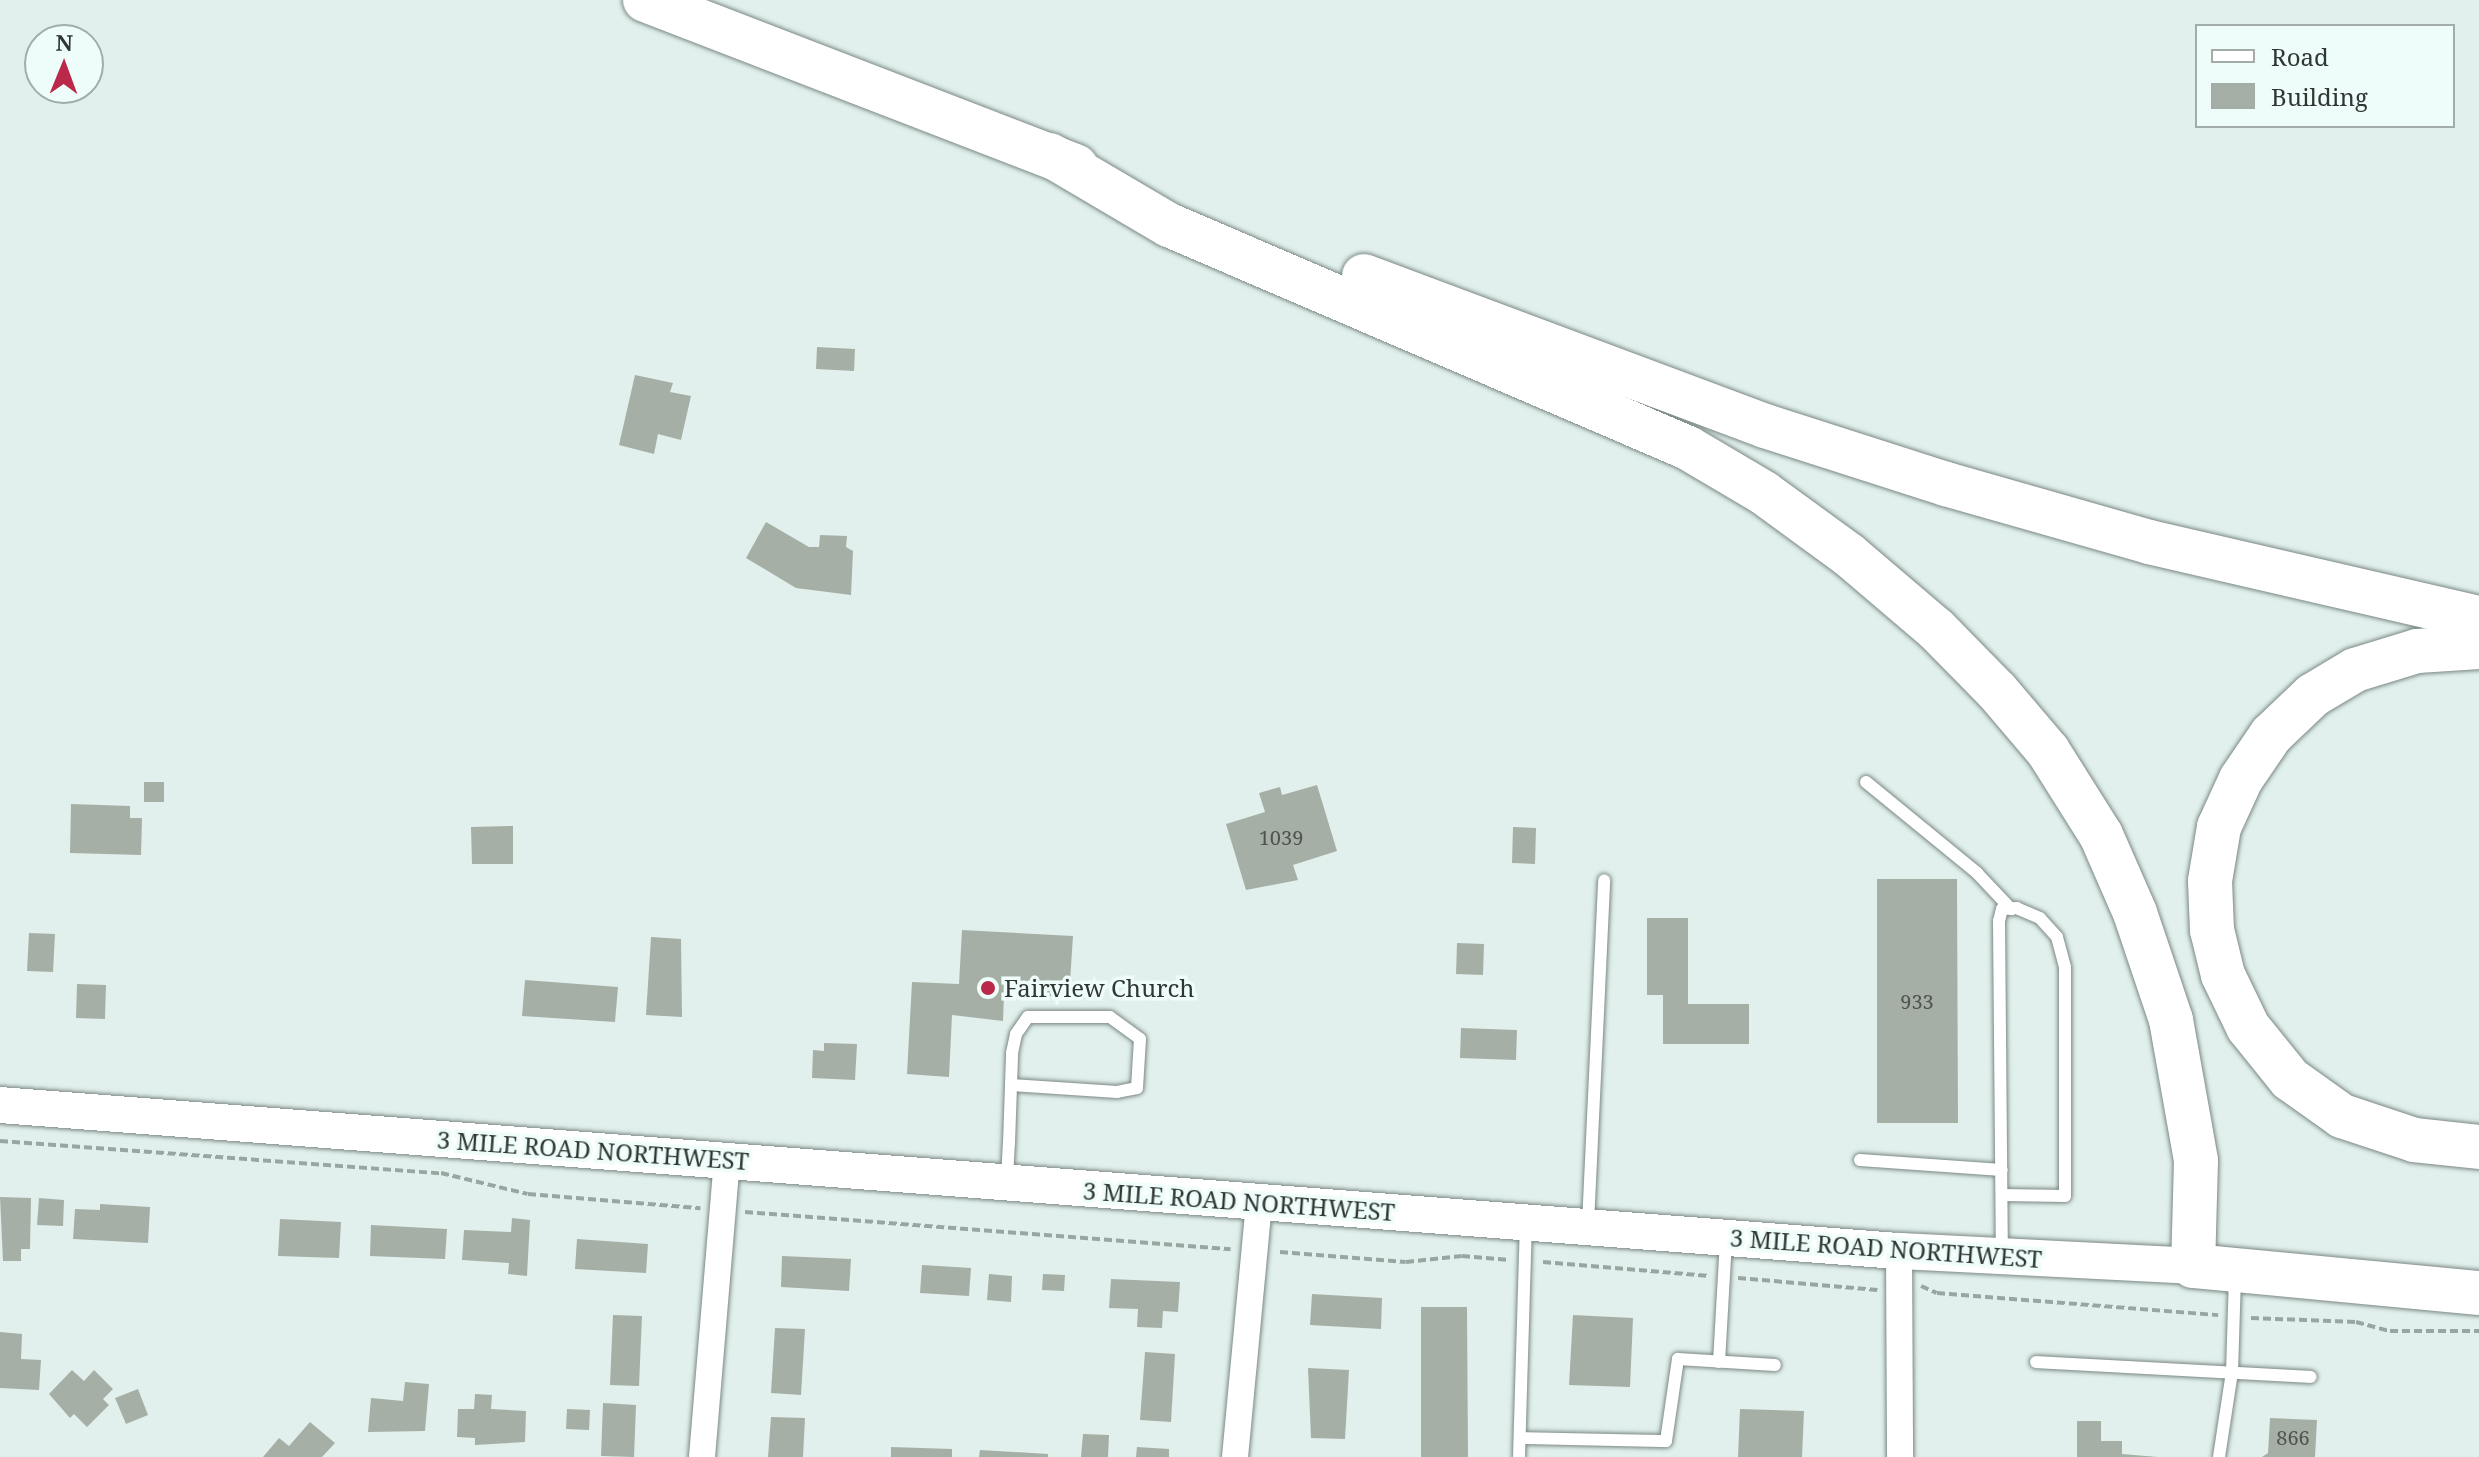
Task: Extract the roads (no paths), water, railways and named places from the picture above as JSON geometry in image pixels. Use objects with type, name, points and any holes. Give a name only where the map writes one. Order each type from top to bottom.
[{"type":"highway","points":[[645,0],[1765,426],[2149,542],[2479,618]]},
{"type":"highway","points":[[1050,155],[1169,225],[1688,448],[1788,511],[1936,629],[2048,751],[2101,835],[2135,913],[2171,1020],[2187,1099],[2196,1161],[2193,1266]]},
{"type":"highway","points":[[2479,647],[2417,651],[2355,670],[2313,695],[2271,735],[2241,779],[2219,827],[2210,881],[2212,930],[2223,975],[2248,1027],[2290,1079],[2342,1116],[2414,1140],[2479,1147]]},
{"type":"highway","name":"3 MILE ROAD NORTHWEST","points":[[2193,1266],[2479,1293]]},
{"type":"main road","name":"3 MILE ROAD NORTHWEST","points":[[0,1105],[1899,1251],[2193,1266]]},
{"type":"street","points":[[702,1457],[727,1160]]},
{"type":"street","points":[[1235,1457],[1259,1203]]},
{"type":"street","points":[[1899,1251],[1900,1457]]},
{"type":"lane","points":[[1866,782],[1977,873],[2011,909]]},
{"type":"lane","points":[[1588,1227],[1604,880]]},
{"type":"lane","points":[[2002,1195],[2065,1196],[2065,967],[2057,937],[2040,918],[2011,909],[2002,909],[1999,921],[2002,1256]]},
{"type":"lane","points":[[1007,1182],[1011,1085],[1016,1034],[1028,1017],[1110,1017],[1140,1039],[1137,1088],[1117,1092],[1011,1085]]},
{"type":"lane","points":[[1860,1160],[2002,1170]]},
{"type":"lane","points":[[1519,1457],[1527,1222]]},
{"type":"lane","points":[[1719,1362],[1726,1237]]},
{"type":"lane","points":[[2219,1457],[2232,1372],[2235,1270]]},
{"type":"lane","points":[[1520,1438],[1666,1441],[1678,1359],[1775,1365]]},
{"type":"lane","points":[[2036,1362],[2311,1377]]},
{"type":"place","name":"Fairview Church","points":[[988,988]]}]
